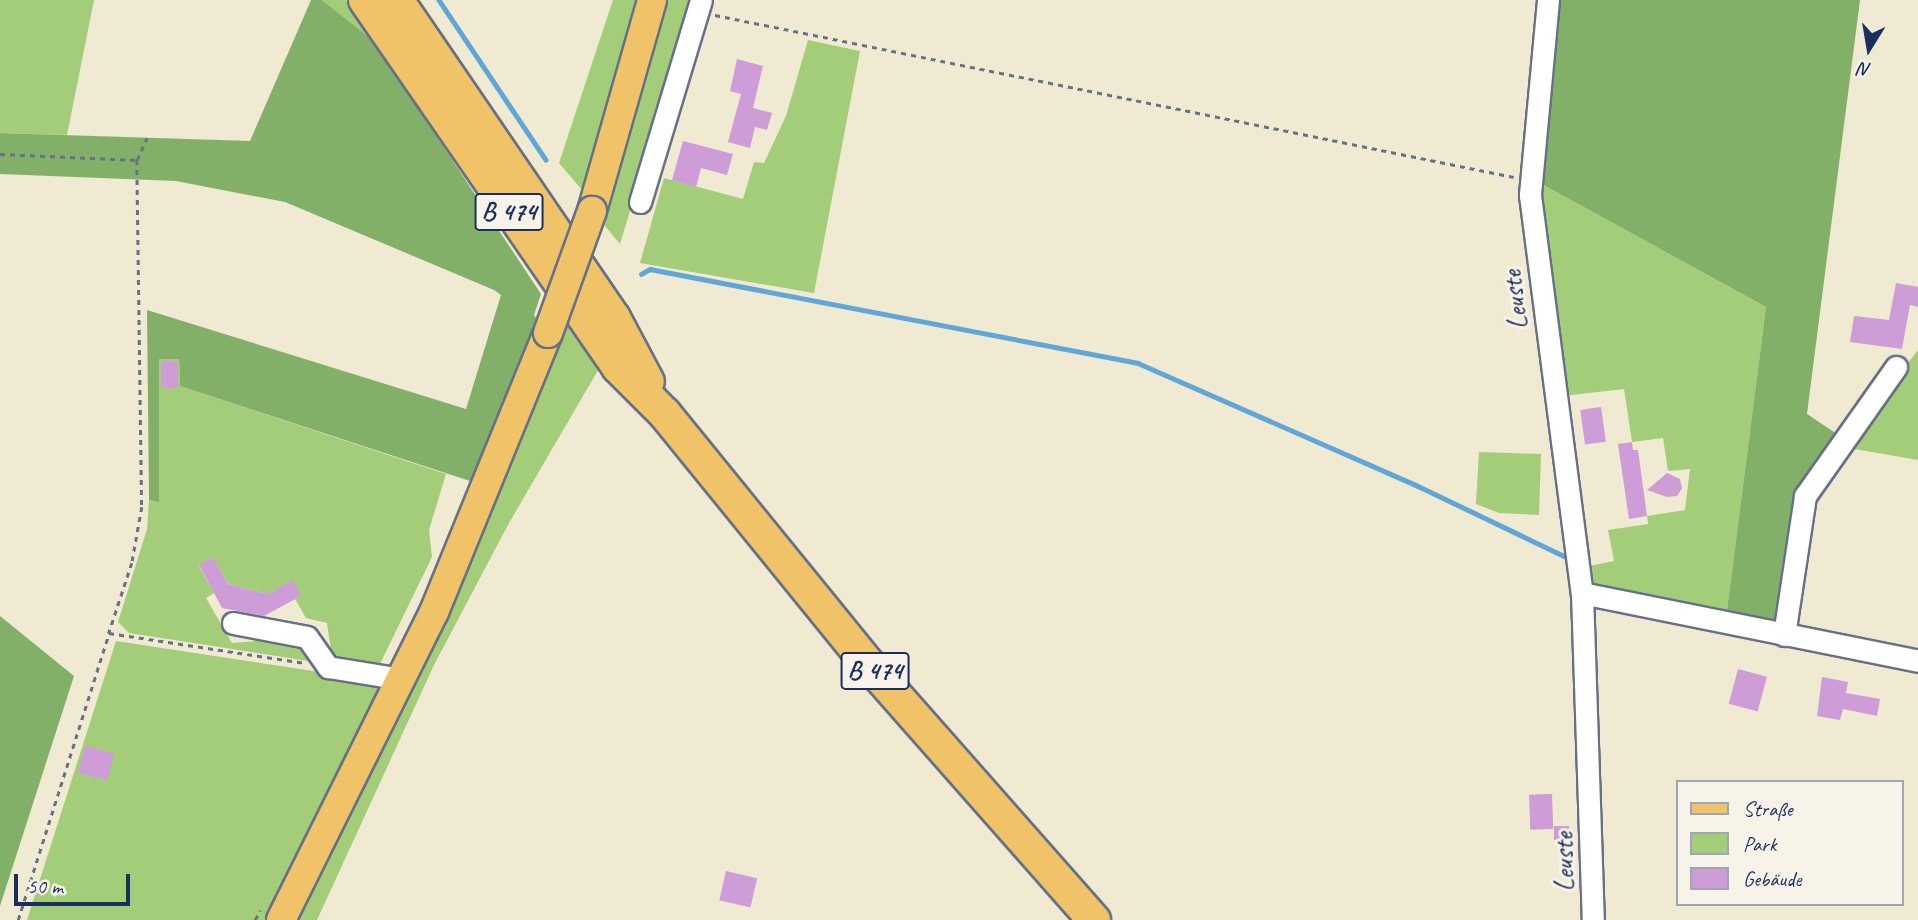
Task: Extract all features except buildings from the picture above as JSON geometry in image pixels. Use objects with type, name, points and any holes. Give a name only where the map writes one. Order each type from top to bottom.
[{"type":"highway","name":"B 474","points":[[365,0],[596,338],[665,414],[870,666],[1094,920]]},
{"type":"highway","name":"B 474","points":[[397,0],[614,318],[665,414]]},
{"type":"main road","points":[[281,920],[402,679],[466,538],[548,333],[592,211],[652,0]]},
{"type":"street","name":"Leuste","points":[[1548,0],[1531,180],[1583,593],[1594,920]]},
{"type":"street","points":[[640,202],[699,6]]},
{"type":"street","points":[[1784,635],[1805,496],[1896,367]]},
{"type":"street","points":[[1583,593],[1918,662]]},
{"type":"street","points":[[233,624],[307,637],[327,667],[402,679]]},
{"type":"path","points":[[699,6],[1531,180]]},
{"type":"path","points":[[18,920],[132,563],[142,507],[137,160],[147,138]]},
{"type":"path","points":[[0,154],[137,160]]},
{"type":"path","points":[[109,633],[327,667]]},
{"type":"green space","points":[[0,0],[94,0],[67,135],[0,133]]},
{"type":"green space","points":[[311,0],[322,0],[373,40],[541,294],[534,315],[537,319],[473,482],[180,386],[179,359],[159,359],[159,502],[149,500],[147,310],[466,409],[501,295],[494,290],[285,202],[176,181],[0,174],[0,133],[250,141]]},
{"type":"green space","points":[[322,0],[346,0],[373,40]]},
{"type":"green space","points":[[613,0],[644,0],[587,196],[559,163]]},
{"type":"green space","points":[[663,0],[694,0],[620,244],[600,220]]},
{"type":"green space","points":[[1561,0],[1860,0],[1807,414],[1840,436],[1820,462],[1780,621],[1727,610],[1766,307],[1540,183]]},
{"type":"green space","points":[[808,40],[860,51],[814,293],[640,263],[664,178],[743,199],[754,162],[764,163],[786,116]]},
{"type":"green space","points":[[1540,183],[1766,307],[1727,610],[1593,587],[1589,566],[1614,561],[1608,530],[1648,524],[1647,516],[1685,510],[1690,469],[1668,471],[1663,438],[1632,442],[1624,389],[1563,396]]},
{"type":"green space","points":[[571,314],[604,360],[509,523],[434,665],[317,920],[290,920]]},
{"type":"green space","points":[[1918,350],[1918,460],[1843,447],[1882,397]]},
{"type":"green space","points":[[158,359],[179,359],[180,386],[446,474],[429,530],[432,557],[378,668],[333,664],[327,623],[306,618],[295,599],[293,581],[268,594],[228,584],[213,557],[199,566],[214,593],[206,598],[232,643],[266,640],[299,645],[315,662],[129,633],[118,622],[147,529],[149,500],[159,501]]},
{"type":"green space","points":[[1479,452],[1541,454],[1539,515],[1499,513],[1476,504]]},
{"type":"green space","points":[[0,616],[74,676],[0,906]]},
{"type":"green space","points":[[116,641],[366,679],[378,685],[380,707],[271,920],[27,920]]},
{"type":"waterway","points":[[439,0],[546,160]]},
{"type":"waterway","points":[[641,274],[650,269],[1138,363],[1416,485],[1566,557]]}]
